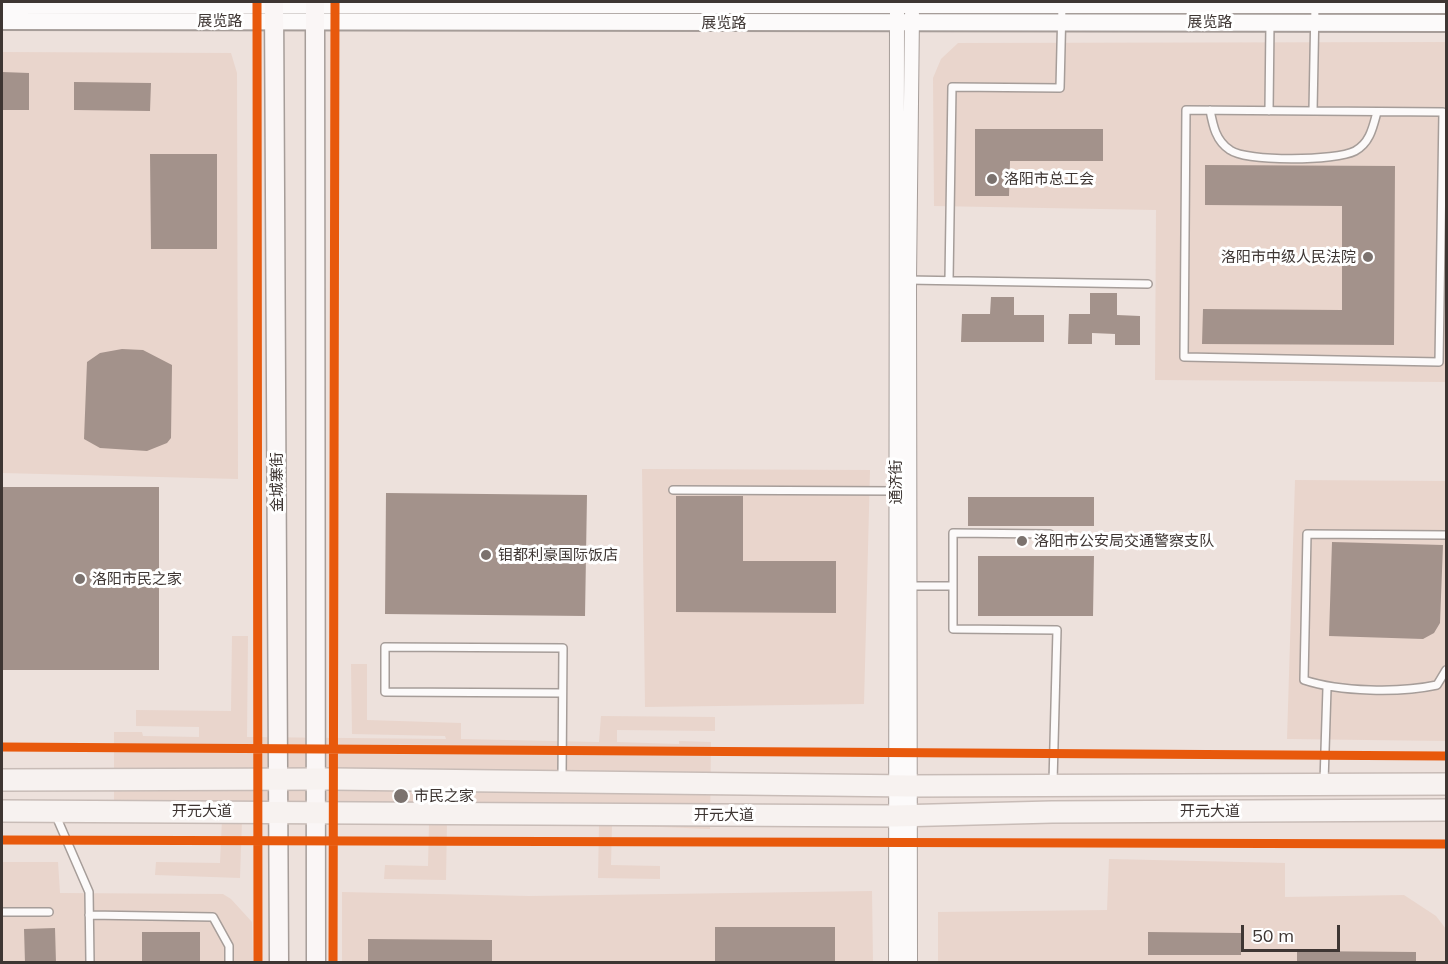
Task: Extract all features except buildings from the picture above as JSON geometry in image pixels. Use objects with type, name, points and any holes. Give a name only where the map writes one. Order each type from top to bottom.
[{"type":"main road","name":"金城寨街","points":[[274,9],[279,963]]},
{"type":"main road","points":[[315,9],[316,963]]},
{"type":"main road","name":"开元大道","points":[[2,780],[316,778],[902,785],[1446,784]]},
{"type":"main road","name":"开元大道","points":[[2,811],[902,816],[1052,812],[1446,810]]},
{"type":"street","name":"通济街","points":[[896,963],[902,816],[902,280],[905,4]]},
{"type":"street","name":"展览路","points":[[2,5],[274,9],[1062,5],[1270,14],[1315,22],[1446,23]]},
{"type":"street","name":"展览路","points":[[315,9],[904,24],[1062,22],[1270,14],[1315,5],[1446,5]]},
{"type":"street","name":"展览路","points":[[2,21],[274,9]]},
{"type":"street","name":"通济街","points":[[902,280],[896,491],[902,586]]},
{"type":"street","name":"通济街","points":[[902,816],[910,963]]},
{"type":"lane","points":[[949,280],[952,87],[1060,88],[1062,5]]},
{"type":"lane","points":[[1313,111],[1315,5]]},
{"type":"lane","points":[[1269,111],[1270,14]]},
{"type":"lane","points":[[1186,110],[1269,111],[1443,112],[1443,269],[1439,362],[1184,357],[1186,110]]},
{"type":"lane","points":[[1210,110],[1220,141],[1231,151],[1244,156],[1292,157],[1336,157],[1354,152],[1369,137],[1377,112]]},
{"type":"lane","points":[[902,280],[1148,284]]},
{"type":"lane","points":[[673,490],[896,491]]},
{"type":"lane","points":[[1050,534],[953,533],[953,629],[1057,630],[1053,784]]},
{"type":"lane","points":[[1446,535],[1307,534],[1304,680],[1327,688],[1421,689],[1437,685],[1446,670]]},
{"type":"lane","points":[[902,586],[953,586]]},
{"type":"lane","points":[[562,693],[385,692],[385,647],[563,648],[562,781]]},
{"type":"lane","points":[[1324,785],[1327,688]]},
{"type":"lane","points":[[54,811],[89,892],[90,963]]},
{"type":"lane","points":[[2,912],[50,912]]},
{"type":"lane","points":[[89,915],[213,917],[229,946],[229,963]]},
{"type":"shaded area","points":[[1446,42],[1446,382],[1155,380],[1156,210],[934,206],[933,78],[941,59],[958,43]]},
{"type":"shaded area","points":[[2,52],[231,53],[237,73],[238,479],[2,473]]},
{"type":"shaded area","points":[[642,469],[870,470],[864,704],[645,707]]},
{"type":"shaded area","points":[[1295,480],[1446,481],[1446,741],[1287,739]]},
{"type":"shaded area","points":[[232,636],[248,636],[247,737],[446,739],[445,736],[352,734],[351,664],[367,664],[367,720],[461,723],[461,739],[599,742],[601,716],[715,717],[715,731],[617,730],[617,742],[679,744],[679,741],[711,742],[710,829],[612,825],[611,865],[660,866],[660,879],[598,878],[599,825],[447,822],[446,880],[384,879],[385,865],[428,866],[429,823],[242,820],[240,878],[155,875],[156,862],[220,863],[222,819],[114,821],[114,732],[142,732],[143,736],[199,737],[199,727],[136,726],[136,710],[231,711]]},
{"type":"shaded area","points":[[1109,859],[1285,863],[1285,897],[1404,895],[1436,916],[1446,929],[1446,962],[938,962],[938,912],[1107,910]]},
{"type":"shaded area","points":[[2,862],[58,862],[60,893],[223,894],[231,899],[252,922],[253,962],[2,962]]},
{"type":"shaded area","points":[[872,891],[873,962],[342,962],[342,892],[529,896]]},
{"type":"cycle path","points":[[257,2],[258,962]]},
{"type":"cycle path","points":[[333,962],[335,2]]},
{"type":"cycle path","points":[[2,747],[1446,756]]},
{"type":"cycle path","points":[[2,840],[1446,844]]},
{"type":"place","name":"洛阳市总工会","points":[[992,179]]},
{"type":"place","name":"洛阳市中级人民法院","points":[[1368,257]]},
{"type":"place","name":"洛阳市公安局交通警察支队","points":[[1022,541]]},
{"type":"place","name":"钼都利豪国际饭店","points":[[486,555]]},
{"type":"place","name":"洛阳市民之家","points":[[80,579]]},
{"type":"place","name":"市民之家","points":[[401,796]]}]
